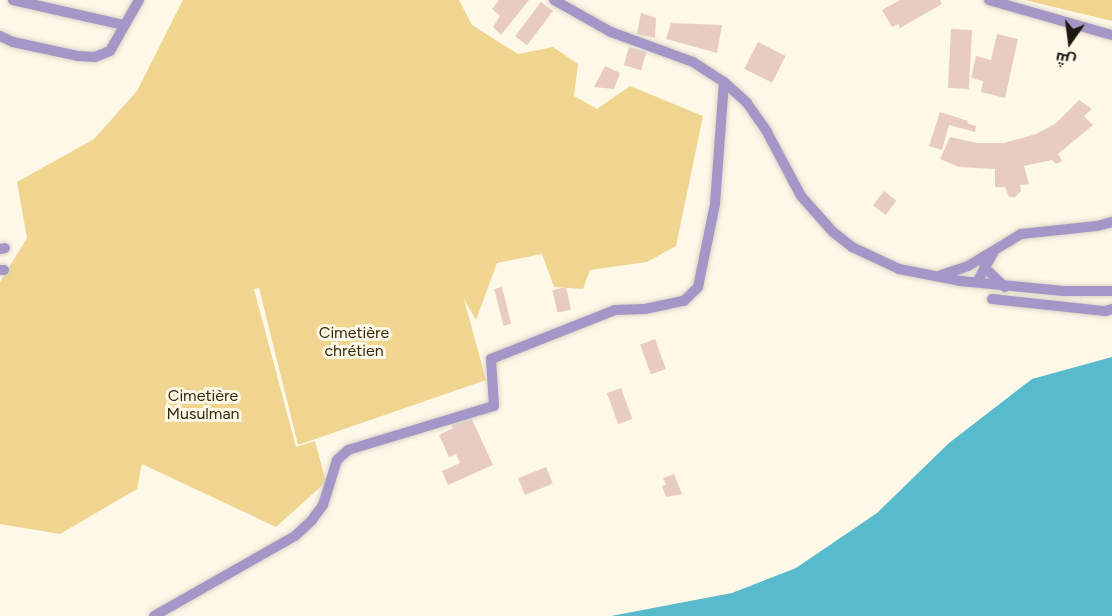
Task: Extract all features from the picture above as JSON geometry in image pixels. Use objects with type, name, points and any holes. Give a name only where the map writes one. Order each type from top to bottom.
[{"type":"street","points":[[13,0],[124,25]]},
{"type":"street","points":[[0,36],[13,42],[78,56],[95,57],[110,51],[140,0]]},
{"type":"street","points":[[554,0],[611,32],[693,62],[724,82],[747,103],[767,132],[801,196],[833,232],[852,247],[899,268],[960,281],[1091,293],[1112,291]]},
{"type":"street","points":[[989,0],[1112,35]]},
{"type":"street","points":[[1087,27],[1112,28]]},
{"type":"street","points":[[154,616],[295,536],[312,520],[323,505],[337,460],[348,450],[494,406],[491,359],[615,310],[645,309],[684,301],[698,286],[715,204],[724,82]]},
{"type":"street","points":[[937,276],[968,266],[1021,234],[1096,226],[1112,222]]},
{"type":"street","points":[[977,282],[995,250]]},
{"type":"street","points":[[960,281],[968,266]]},
{"type":"street","points":[[984,267],[1006,287]]},
{"type":"street","points":[[992,299],[1105,311],[1112,309]]},
{"type":"green space","points":[[183,0],[459,0],[472,25],[518,54],[553,47],[578,64],[574,96],[597,109],[630,86],[703,116],[676,246],[647,262],[590,270],[583,289],[554,287],[542,254],[497,263],[476,320],[464,299],[486,380],[298,445],[259,288],[254,289],[296,447],[315,441],[326,482],[276,527],[142,464],[137,489],[60,534],[0,524],[0,282],[27,238],[17,182],[94,139],[137,91]]},
{"type":"green space","points":[[1025,0],[1112,0],[1112,21]]},
{"type":"water","points":[[1112,357],[1112,616],[611,616],[732,593],[796,568],[877,513],[949,443],[1032,379]]},
{"type":"building","points":[[499,0],[529,0],[501,35],[493,27],[500,16],[492,9]]},
{"type":"building","points":[[900,0],[940,0],[942,4],[900,28],[898,24],[892,27],[882,10]]},
{"type":"building","points":[[541,2],[553,11],[527,45],[515,36]]},
{"type":"building","points":[[641,13],[656,18],[655,38],[637,34]]},
{"type":"building","points":[[671,23],[722,25],[717,53],[666,39]]},
{"type":"building","points":[[951,29],[972,30],[969,89],[948,88]]},
{"type":"building","points":[[997,34],[1018,39],[1005,98],[981,92],[983,81],[971,78],[976,56],[991,60]]},
{"type":"building","points":[[758,42],[786,56],[772,83],[744,69]]},
{"type":"building","points":[[629,47],[646,52],[641,70],[624,65]]},
{"type":"building","points":[[605,66],[620,73],[614,89],[594,87]]},
{"type":"building","points":[[1079,100],[1092,109],[1084,116],[1093,125],[1058,154],[1062,161],[1056,164],[1052,160],[1024,166],[1029,184],[1020,185],[1021,191],[1015,197],[1009,197],[1005,187],[995,187],[995,169],[959,167],[940,159],[950,137],[977,143],[1004,143],[1036,134],[1055,124]]},
{"type":"building","points":[[940,112],[968,121],[967,123],[976,126],[975,132],[949,125],[942,150],[929,146]]},
{"type":"building","points":[[884,191],[897,201],[886,215],[873,205]]},
{"type":"building","points":[[502,287],[511,324],[503,326],[494,289]]},
{"type":"building","points":[[566,287],[571,309],[558,313],[552,290]]},
{"type":"building","points":[[655,339],[666,369],[651,375],[640,344]]},
{"type":"building","points":[[621,388],[632,419],[618,424],[607,393]]},
{"type":"building","points":[[470,415],[493,465],[448,485],[442,471],[460,463],[456,454],[449,457],[439,435],[453,428],[451,423]]},
{"type":"building","points":[[546,467],[553,484],[525,495],[518,478]]},
{"type":"building","points":[[674,474],[682,494],[666,497],[662,486],[666,485],[663,478]]},
{"type":"park label","name":"Cimetière chrétien","points":[[354,342]]},
{"type":"park label","name":"Cimetière Musulman","points":[[203,405]]}]
